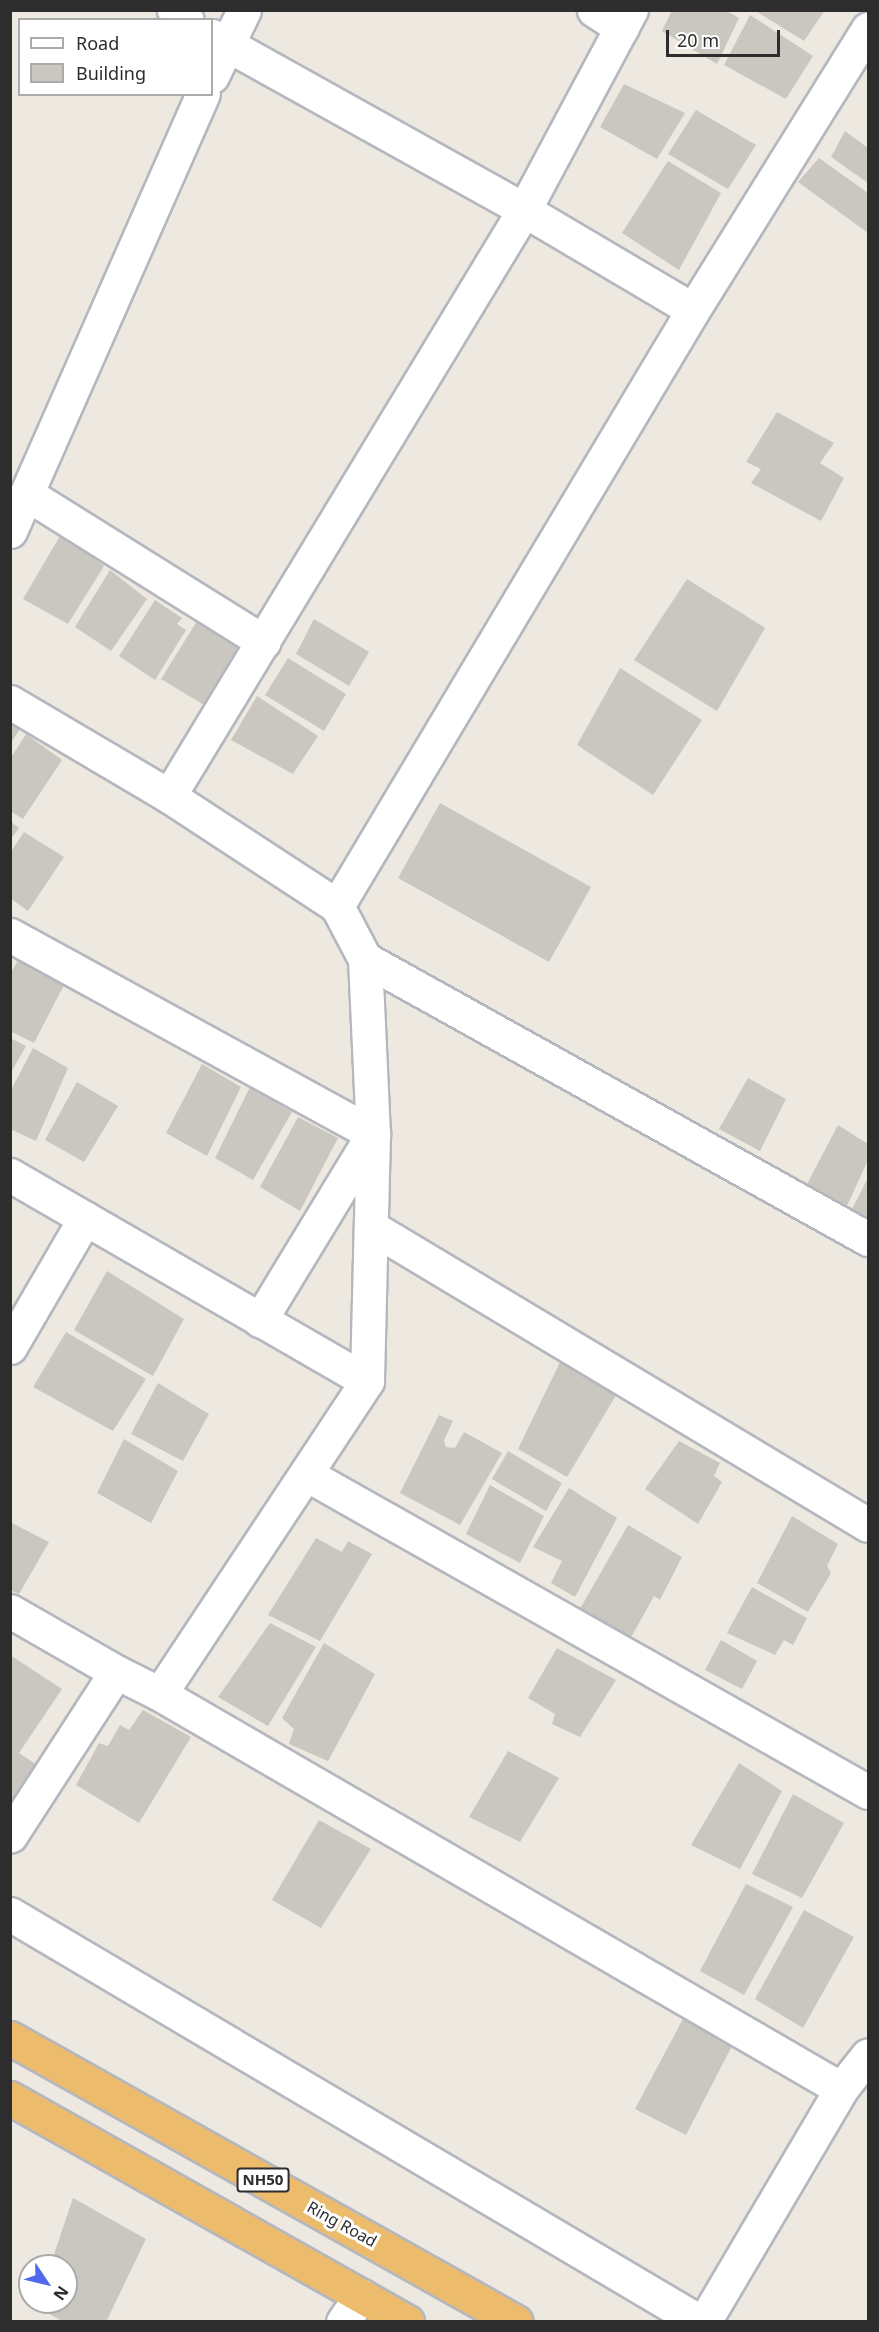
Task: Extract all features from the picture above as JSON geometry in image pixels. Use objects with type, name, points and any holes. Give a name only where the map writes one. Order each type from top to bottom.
[{"type":"highway","name":"Ring Road","points":[[10,2038],[516,2322]]},
{"type":"highway","points":[[10,2098],[407,2322]]},
{"type":"street","points":[[213,70],[218,41],[244,10]]},
{"type":"street","points":[[169,796],[524,210],[627,19],[594,10]]},
{"type":"street","points":[[337,906],[693,310],[866,38]]},
{"type":"street","points":[[218,41],[524,210],[693,310]]},
{"type":"street","points":[[10,531],[202,96]]},
{"type":"street","points":[[27,494],[264,642]]},
{"type":"street","points":[[10,702],[169,796],[337,906],[365,959],[373,1134],[367,1382],[160,1694]]},
{"type":"street","points":[[10,935],[373,1134]]},
{"type":"street","points":[[365,959],[868,1239]]},
{"type":"street","points":[[260,1320],[373,1134]]},
{"type":"street","points":[[10,1175],[367,1382]]},
{"type":"street","points":[[10,1347],[85,1218]]},
{"type":"street","points":[[371,1227],[868,1525]]},
{"type":"street","points":[[306,1474],[868,1792]]},
{"type":"street","points":[[10,1611],[116,1672],[160,1694],[841,2089]]},
{"type":"street","points":[[10,1836],[116,1672]]},
{"type":"street","points":[[10,1914],[702,2322],[841,2089],[867,2061]]},
{"type":"street","points":[[343,2322],[361,2295]]},
{"type":"building","points":[[672,10],[725,10],[739,18],[717,64],[662,31]]},
{"type":"building","points":[[754,10],[825,10],[804,41]]},
{"type":"building","points":[[750,15],[813,56],[786,99],[724,65]]},
{"type":"building","points":[[624,84],[685,113],[657,159],[600,127]]},
{"type":"building","points":[[696,110],[756,145],[728,189],[668,154]]},
{"type":"building","points":[[845,131],[868,148],[868,183],[831,157]]},
{"type":"building","points":[[819,158],[868,193],[868,233],[798,182]]},
{"type":"building","points":[[668,161],[721,193],[679,270],[622,233]]},
{"type":"building","points":[[777,412],[834,443],[820,463],[844,478],[821,521],[751,483],[761,469],[746,462]]},
{"type":"building","points":[[61,534],[104,566],[68,624],[23,599]]},
{"type":"building","points":[[110,570],[147,599],[111,651],[75,627]]},
{"type":"building","points":[[687,579],[765,628],[717,711],[634,660]]},
{"type":"building","points":[[155,600],[182,618],[177,624],[186,630],[155,680],[119,656]]},
{"type":"building","points":[[314,619],[369,652],[349,686],[296,654]]},
{"type":"building","points":[[197,621],[242,650],[204,705],[161,679]]},
{"type":"building","points":[[288,658],[346,694],[324,731],[265,695]]},
{"type":"building","points":[[620,668],[702,720],[653,795],[577,745]]},
{"type":"building","points":[[257,696],[318,736],[293,774],[231,740]]},
{"type":"building","points":[[10,724],[20,729],[10,744]]},
{"type":"building","points":[[26,734],[62,760],[23,819],[10,811],[10,759]]},
{"type":"building","points":[[440,803],[591,887],[549,962],[398,878]]},
{"type":"building","points":[[10,821],[19,828],[10,840]]},
{"type":"building","points":[[24,832],[64,857],[28,911],[10,898],[10,853]]},
{"type":"building","points":[[20,957],[65,983],[34,1043],[10,1031],[10,974]]},
{"type":"building","points":[[10,1038],[26,1046],[10,1074]]},
{"type":"building","points":[[33,1048],[68,1068],[36,1141],[10,1129],[10,1092]]},
{"type":"building","points":[[202,1064],[241,1087],[207,1156],[166,1133]]},
{"type":"building","points":[[748,1078],[786,1099],[760,1151],[719,1129]]},
{"type":"building","points":[[77,1082],[118,1106],[84,1162],[45,1140]]},
{"type":"building","points":[[250,1087],[292,1112],[253,1180],[215,1158]]},
{"type":"building","points":[[298,1117],[338,1138],[300,1211],[260,1187]]},
{"type":"building","points":[[838,1125],[868,1144],[868,1160],[847,1206],[806,1186]]},
{"type":"building","points":[[868,1178],[868,1222],[851,1211]]},
{"type":"building","points":[[107,1271],[184,1319],[153,1376],[74,1330]]},
{"type":"building","points":[[66,1332],[146,1379],[113,1431],[33,1387]]},
{"type":"building","points":[[561,1360],[618,1392],[567,1477],[518,1449]]},
{"type":"building","points":[[158,1383],[209,1414],[183,1461],[131,1434]]},
{"type":"building","points":[[439,1415],[453,1421],[444,1440],[446,1447],[455,1448],[464,1432],[502,1453],[460,1525],[400,1493]]},
{"type":"building","points":[[124,1439],[178,1471],[151,1523],[97,1493]]},
{"type":"building","points":[[679,1441],[720,1463],[714,1476],[722,1482],[698,1524],[645,1489]]},
{"type":"building","points":[[508,1451],[562,1483],[546,1511],[492,1479]]},
{"type":"building","points":[[490,1485],[544,1516],[520,1563],[466,1534]]},
{"type":"building","points":[[569,1488],[617,1518],[575,1597],[551,1583],[562,1561],[533,1547]]},
{"type":"building","points":[[792,1516],[838,1544],[827,1566],[831,1573],[808,1612],[757,1583]]},
{"type":"building","points":[[10,1522],[49,1542],[19,1594],[10,1590]]},
{"type":"building","points":[[628,1525],[682,1557],[660,1600],[654,1596],[629,1641],[577,1614]]},
{"type":"building","points":[[316,1538],[342,1552],[348,1541],[372,1554],[320,1641],[268,1615]]},
{"type":"building","points":[[752,1587],[807,1618],[793,1645],[784,1640],[775,1655],[727,1633]]},
{"type":"building","points":[[270,1623],[316,1647],[268,1726],[218,1697]]},
{"type":"building","points":[[721,1640],[757,1661],[742,1689],[705,1670]]},
{"type":"building","points":[[324,1643],[375,1674],[328,1761],[289,1744],[294,1729],[282,1718]]},
{"type":"building","points":[[557,1648],[616,1680],[580,1737],[552,1724],[555,1714],[528,1698]]},
{"type":"building","points":[[10,1655],[62,1689],[19,1753],[40,1767],[10,1810]]},
{"type":"building","points":[[143,1710],[191,1737],[139,1823],[76,1785],[99,1743],[108,1746],[120,1725],[129,1730]]},
{"type":"building","points":[[508,1751],[559,1778],[520,1842],[469,1817]]},
{"type":"building","points":[[739,1763],[782,1791],[740,1869],[691,1845]]},
{"type":"building","points":[[793,1794],[844,1823],[802,1898],[752,1874]]},
{"type":"building","points":[[319,1820],[371,1849],[321,1928],[272,1900]]},
{"type":"building","points":[[746,1884],[793,1907],[744,1995],[700,1971]]},
{"type":"building","points":[[804,1910],[854,1937],[803,2028],[755,1999]]},
{"type":"building","points":[[684,2017],[732,2046],[686,2135],[635,2109]]},
{"type":"building","points":[[73,2198],[146,2239],[106,2322],[64,2322],[50,2314],[78,2314],[78,2254],[54,2254]]}]
